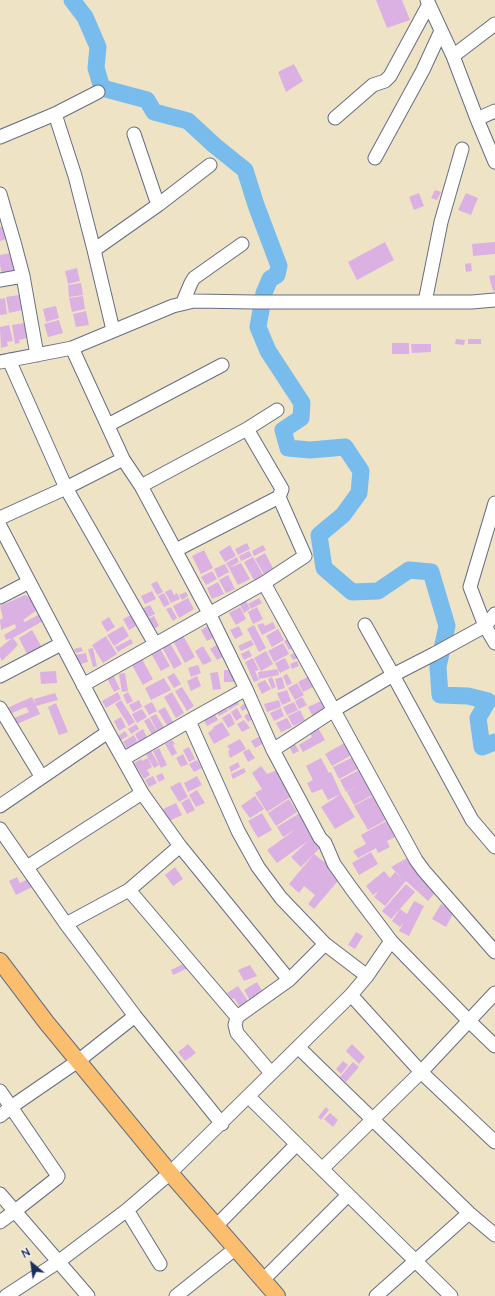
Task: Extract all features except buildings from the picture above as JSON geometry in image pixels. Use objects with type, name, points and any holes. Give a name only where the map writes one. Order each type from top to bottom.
[{"type":"main road","points":[[0,960],[46,1022],[170,1174],[217,1225],[277,1296]]},
{"type":"street","points":[[428,2],[453,56],[495,162]]},
{"type":"street","points":[[335,118],[373,85],[385,81],[390,76],[428,2]]},
{"type":"street","points":[[453,56],[495,24]]},
{"type":"street","points":[[375,158],[423,70],[441,31]]},
{"type":"street","points":[[0,137],[55,114],[98,92]]},
{"type":"street","points":[[477,119],[495,111]]},
{"type":"street","points":[[55,114],[94,250],[113,330]]},
{"type":"street","points":[[134,134],[158,205]]},
{"type":"street","points":[[425,302],[441,222],[462,149]]},
{"type":"street","points":[[94,250],[158,205],[210,165]]},
{"type":"street","points":[[1,201],[22,276],[37,355]]},
{"type":"street","points":[[183,302],[194,278],[242,244]]},
{"type":"street","points":[[0,280],[22,276]]},
{"type":"street","points":[[155,644],[66,488],[4,361],[72,348],[183,302],[472,302],[495,300]]},
{"type":"street","points":[[72,348],[123,459],[141,486],[209,613],[246,689],[273,750],[320,838],[325,843],[334,864],[390,942],[495,1046]]},
{"type":"street","points":[[108,424],[222,365]]},
{"type":"street","points":[[141,486],[247,429],[277,410]]},
{"type":"street","points":[[176,550],[279,497],[282,489],[247,429]]},
{"type":"street","points":[[0,518],[66,488],[123,459]]},
{"type":"street","points":[[84,685],[264,582],[305,556],[279,497]]},
{"type":"street","points":[[495,504],[491,537],[470,587],[484,626],[495,643]]},
{"type":"street","points":[[0,526],[108,732],[142,793],[180,846],[289,980]]},
{"type":"street","points":[[0,597],[29,582]]},
{"type":"street","points":[[264,582],[416,860],[495,952]]},
{"type":"street","points":[[273,750],[334,710],[393,675],[484,626],[495,614]]},
{"type":"street","points":[[365,625],[472,820],[495,847]]},
{"type":"street","points":[[0,676],[62,644]]},
{"type":"street","points":[[123,759],[246,689]]},
{"type":"street","points":[[0,708],[41,776]]},
{"type":"street","points":[[189,721],[238,831],[258,867],[281,898],[325,944],[367,976]]},
{"type":"street","points":[[0,806],[41,776],[108,732]]},
{"type":"street","points":[[27,867],[142,793]]},
{"type":"street","points":[[0,829],[66,924],[136,1016],[222,1124]]},
{"type":"street","points":[[66,924],[129,890],[180,846]]},
{"type":"street","points":[[129,890],[237,1017]]},
{"type":"street","points":[[6,1296],[58,1262],[127,1210],[170,1174],[351,995],[367,976],[390,942]]},
{"type":"street","points":[[271,1073],[237,1033],[235,1025],[237,1017],[289,980],[325,944]]},
{"type":"street","points":[[322,1169],[421,1072],[495,993]]},
{"type":"street","points":[[351,995],[421,1072],[495,1142]]},
{"type":"street","points":[[0,1116],[6,1103],[78,1061],[136,1016]]},
{"type":"street","points":[[298,1048],[469,1213],[495,1235]]},
{"type":"street","points":[[0,1091],[6,1103],[58,1176],[0,1222]]},
{"type":"street","points":[[249,1097],[322,1169],[347,1196],[451,1296]]},
{"type":"street","points":[[217,1225],[296,1145]]},
{"type":"street","points":[[0,1194],[88,1296]]},
{"type":"street","points":[[264,1280],[347,1196]]},
{"type":"street","points":[[127,1210],[160,1264]]},
{"type":"street","points":[[376,1296],[469,1213]]},
{"type":"street","points":[[182,1294],[236,1248]]},
{"type":"waterway","points":[[72,0],[85,17],[98,47],[96,68],[102,88],[147,100],[154,112],[188,121],[214,145],[245,170],[256,205],[279,266],[277,275],[270,279],[264,293],[258,327],[268,351],[302,403],[301,418],[283,430],[288,448],[310,450],[345,447],[361,471],[359,493],[343,515],[319,535],[324,568],[352,592],[378,591],[409,570],[431,572],[447,626],[438,667],[440,695],[468,696],[488,701],[478,718],[482,747],[495,742]]}]
